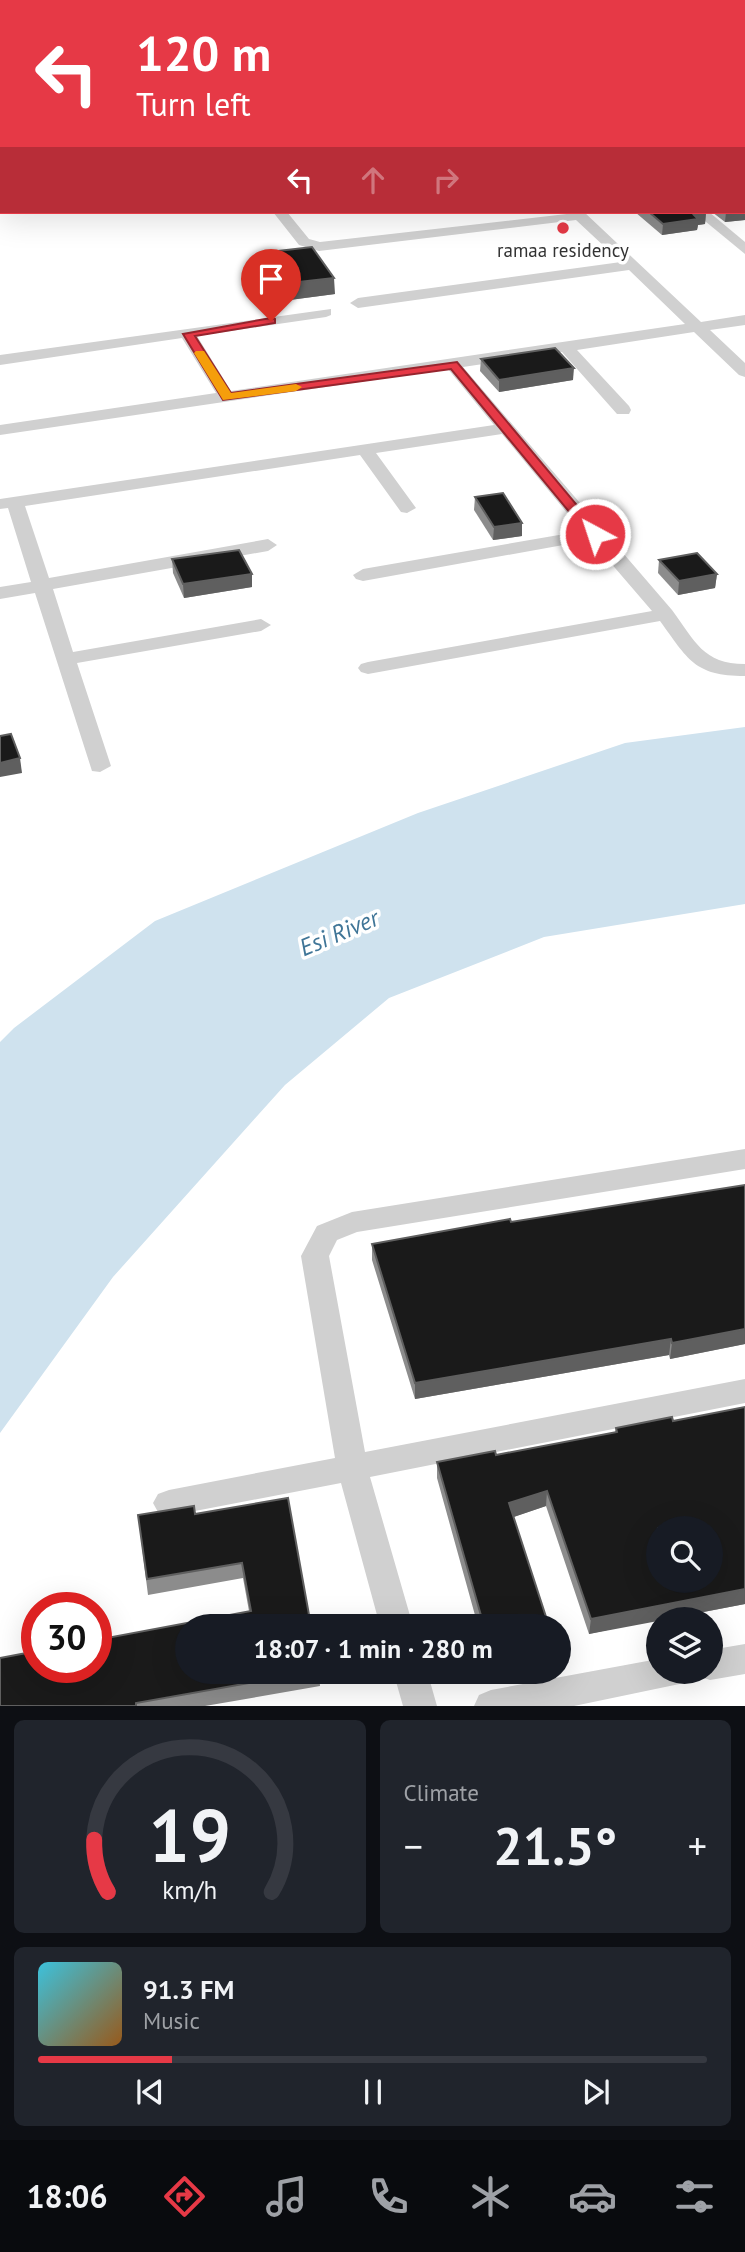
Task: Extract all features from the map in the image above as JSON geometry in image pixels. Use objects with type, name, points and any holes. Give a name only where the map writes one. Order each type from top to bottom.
[{"type":"street","points":[[282,214],[304,242],[319,247],[578,214],[745,372]]},
{"type":"street","points":[[703,214],[745,250]]},
{"type":"street","points":[[723,230],[745,228]]},
{"type":"street","points":[[358,303],[634,265]]},
{"type":"street","points":[[0,360],[326,312]]},
{"type":"street","points":[[0,430],[745,320]]},
{"type":"street","points":[[188,334],[228,397]]},
{"type":"street","points":[[566,348],[623,410]]},
{"type":"street","points":[[453,365],[665,614],[695,655],[719,670],[745,670]]},
{"type":"street","points":[[100,766],[44,587],[8,503],[505,428]]},
{"type":"street","points":[[365,449],[407,508]]},
{"type":"street","points":[[363,575],[595,534]]},
{"type":"street","points":[[0,593],[268,545]]},
{"type":"street","points":[[368,668],[665,614]]},
{"type":"street","points":[[68,659],[261,625]]},
{"type":"street","points":[[394,1614],[352,1467],[315,1256],[327,1233],[352,1222],[745,1159]]},
{"type":"street","points":[[169,1503],[745,1391]]},
{"type":"street","points":[[723,1663],[745,1659]]},
{"type":"street","points":[[491,1706],[646,1677]]},
{"type":"street","points":[[414,1684],[420,1706]]},
{"type":"water","name":"Esi River","points":[[745,727],[745,904],[544,937],[389,998],[285,1085],[113,1277],[0,1433],[0,1042],[14,1028],[155,921],[418,813],[625,743]]},
{"type":"building","points":[[651,214],[700,214],[694,215],[698,219],[663,224]]},
{"type":"building","points":[[312,247],[334,278],[281,284],[260,253]]},
{"type":"building","points":[[555,348],[574,368],[499,380],[481,359]]},
{"type":"building","points":[[503,493],[522,523],[494,527],[475,497]]},
{"type":"building","points":[[239,550],[252,574],[183,584],[172,559]]},
{"type":"building","points":[[697,553],[717,574],[679,581],[659,560]]},
{"type":"building","points":[[11,734],[20,758],[0,763],[0,736]]},
{"type":"building","points":[[745,1185],[745,1329],[415,1383],[372,1244],[510,1219],[511,1222]]},
{"type":"building","points":[[745,1407],[745,1589],[591,1619],[547,1491],[509,1503],[545,1614],[481,1614],[437,1462],[495,1451],[496,1455],[617,1432],[616,1428],[672,1417],[673,1421]]},
{"type":"building","points":[[288,1498],[309,1614],[235,1614],[251,1611],[242,1563],[147,1579],[138,1515],[194,1506],[195,1514]]},
{"type":"building","points":[[175,1625],[175,1684],[243,1684],[136,1703],[136,1706],[0,1706],[0,1658],[21,1654],[21,1683],[112,1683],[112,1637]]},
{"type":"slow traffic","points":[[200,353],[228,397],[296,387]]},
{"type":"place","name":"ramaa residency","points":[[563,228]]},
{"type":"route","points":[[271,321],[188,334],[228,397],[453,365],[595,534]]}]
